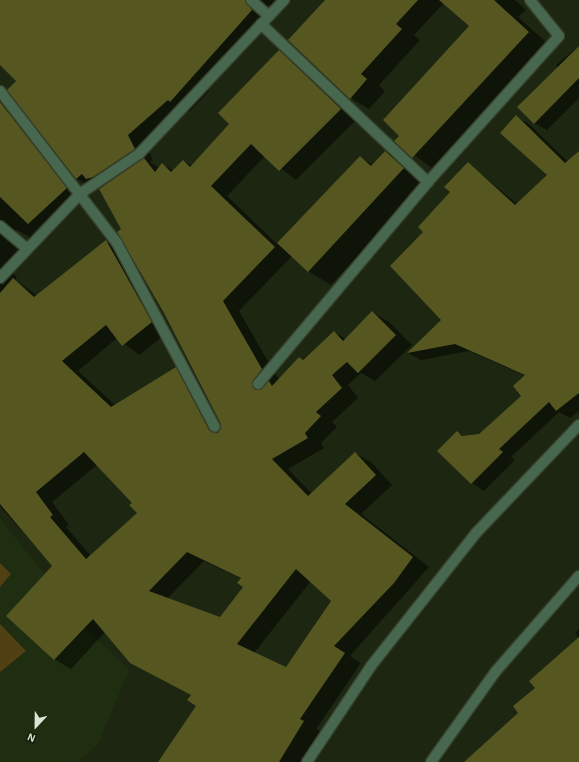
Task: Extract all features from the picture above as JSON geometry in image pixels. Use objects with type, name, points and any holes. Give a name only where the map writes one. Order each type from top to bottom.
[{"type":"street","points":[[251,0],[269,16]]},
{"type":"street","points":[[0,278],[81,193],[139,154],[284,0]]},
{"type":"street","points":[[258,384],[428,182],[560,36],[530,0]]},
{"type":"street","points":[[261,24],[428,182]]},
{"type":"street","points":[[0,91],[81,193],[117,243],[215,427]]},
{"type":"street","points":[[0,226],[28,250]]},
{"type":"street","points":[[307,762],[371,666],[476,533],[579,425]]},
{"type":"street","points":[[433,761],[496,671],[579,576]]},
{"type":"shaded area","points":[[0,518],[91,633],[129,671],[98,744],[78,762],[0,762]]},
{"type":"shaded area","points":[[0,563],[11,574],[0,587]]},
{"type":"shaded area","points":[[0,624],[26,651],[0,672]]},
{"type":"building","points":[[0,0],[245,0],[252,10],[170,102],[168,100],[128,135],[135,149],[93,177],[86,179],[82,174],[76,179],[7,90],[16,81],[0,65]]},
{"type":"building","points":[[325,0],[418,0],[396,24],[402,29],[361,74],[367,79],[350,99],[288,40]]},
{"type":"building","points":[[439,0],[494,0],[529,32],[412,158],[394,141],[399,136],[383,120],[469,26]]},
{"type":"building","points":[[579,46],[579,78],[534,124],[517,107]]},
{"type":"building","points":[[279,50],[341,109],[279,171],[251,144],[211,186],[275,247],[223,301],[262,369],[252,382],[256,390],[269,381],[272,386],[299,357],[303,360],[334,331],[343,341],[372,311],[396,335],[358,373],[347,362],[332,375],[342,388],[316,412],[321,416],[305,433],[308,438],[272,459],[308,496],[355,452],[376,475],[345,504],[413,557],[394,583],[334,646],[345,653],[300,719],[304,721],[279,762],[158,762],[196,706],[187,700],[191,695],[130,663],[93,619],[54,660],[6,616],[52,566],[0,504],[0,293],[13,278],[34,297],[106,240],[152,322],[122,346],[106,325],[62,361],[111,407],[176,367],[209,430],[218,433],[221,424],[164,313],[117,232],[121,229],[99,189],[144,158],[155,172],[162,163],[171,172],[183,160],[190,167],[229,124],[218,113]],"holes":[[[84,452],[132,503],[129,505],[137,513],[86,559],[50,517],[53,515],[36,492]],[[187,552],[241,578],[237,583],[243,587],[220,617],[149,591]],[[296,569],[331,601],[286,667],[237,644]]]},
{"type":"building","points":[[0,102],[67,188],[28,224],[0,197]]},
{"type":"building","points":[[516,115],[565,163],[579,151],[579,393],[556,411],[549,402],[499,449],[503,452],[471,484],[437,451],[457,431],[462,436],[479,434],[521,396],[513,386],[525,375],[455,344],[407,353],[441,320],[390,266],[423,232],[418,227],[450,192],[444,187],[468,162],[515,205],[547,175],[500,133]]},
{"type":"building","points":[[385,151],[404,168],[308,272],[277,243],[360,156],[371,166]]},
{"type":"building","points":[[579,637],[579,762],[464,762],[518,713],[513,706],[535,688],[529,681]]}]
